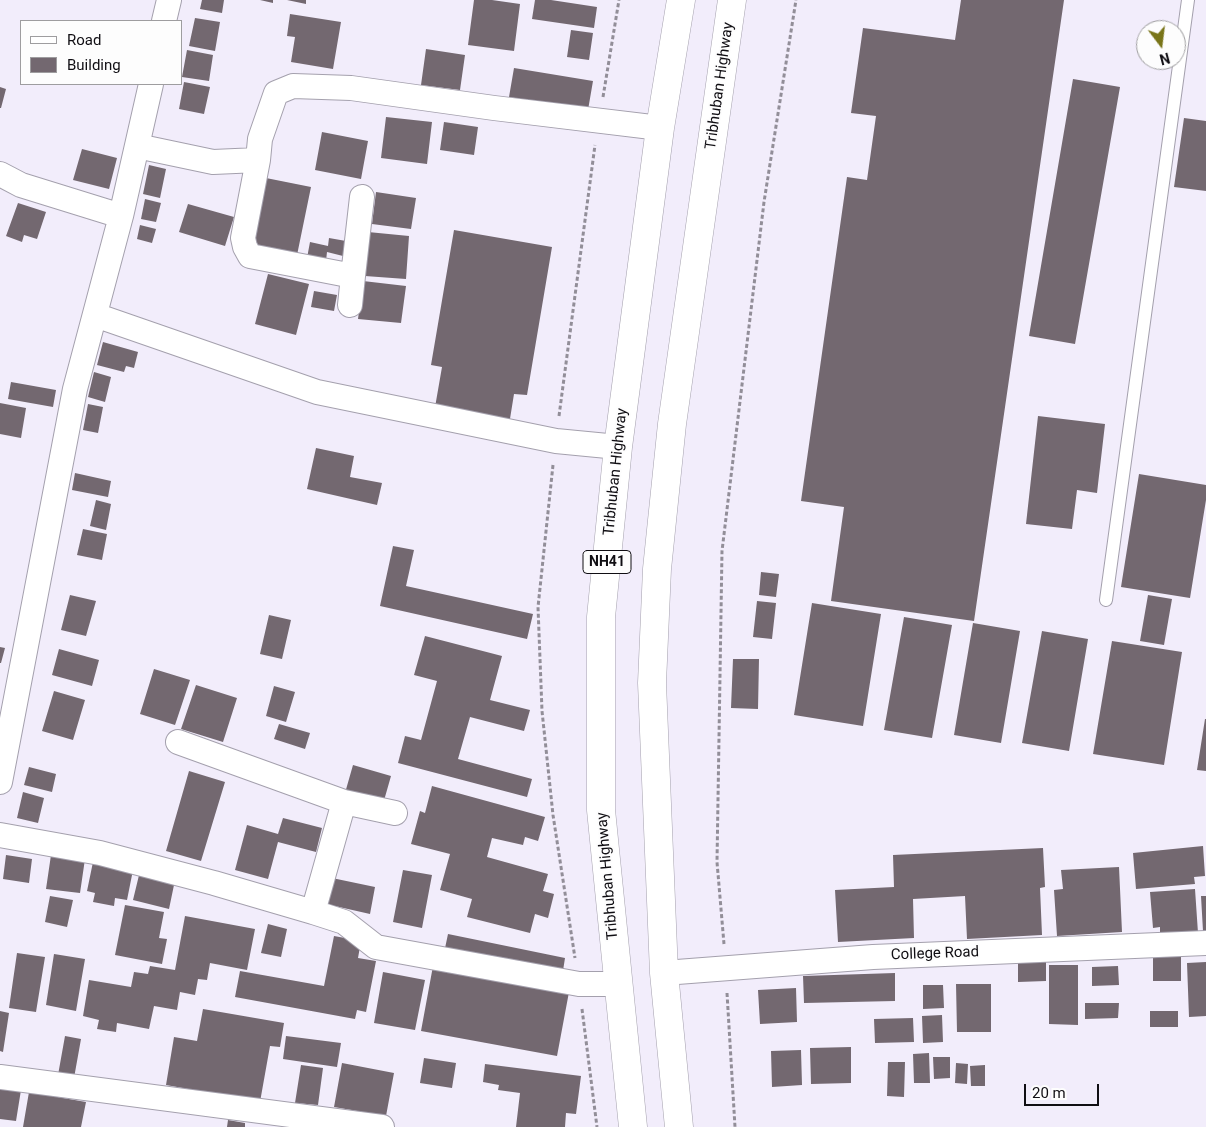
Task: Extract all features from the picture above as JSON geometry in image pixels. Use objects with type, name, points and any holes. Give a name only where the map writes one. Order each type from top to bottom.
[{"type":"highway","name":"Tribhuban Highway","points":[[633,1127],[601,810],[601,617],[618,448],[660,128],[681,0]]},
{"type":"highway","name":"Tribhuban Highway","points":[[679,1127],[664,973],[652,683],[657,569],[672,424],[732,0]]},
{"type":"street","points":[[164,20],[169,0]]},
{"type":"street","points":[[0,782],[75,389],[121,216],[151,85]]},
{"type":"street","points":[[353,276],[250,256],[245,247],[243,238],[258,160],[260,139],[276,93],[293,86],[351,88],[660,128]]},
{"type":"street","points":[[137,146],[213,162],[258,160]]},
{"type":"street","points":[[0,174],[21,185],[121,216]]},
{"type":"street","points":[[350,305],[362,197]]},
{"type":"street","points":[[95,315],[318,392],[556,441],[618,448]]},
{"type":"street","points":[[178,742],[344,802],[395,813]]},
{"type":"street","points":[[313,912],[344,802]]},
{"type":"street","points":[[0,835],[100,853],[214,883],[313,912],[344,922],[376,947],[579,984],[618,984]]},
{"type":"street","name":"College Road","points":[[664,973],[883,956],[1206,943]]},
{"type":"street","points":[[0,1077],[382,1127]]},
{"type":"lane","points":[[1106,600],[1188,0]]},
{"type":"path","points":[[597,1127],[579,984],[553,815],[542,712],[538,607],[556,441],[599,121],[619,0]]},
{"type":"path","points":[[735,1127],[726,967],[717,862],[722,551],[764,202],[796,0]]},
{"type":"building","points":[[202,0],[224,0],[222,13],[200,9]]},
{"type":"building","points":[[260,0],[273,0],[273,3]]},
{"type":"building","points":[[287,0],[306,0],[306,4]]},
{"type":"building","points":[[474,0],[492,0],[520,4],[514,51],[468,45]]},
{"type":"building","points":[[535,0],[551,0],[597,7],[594,28],[532,19]]},
{"type":"building","points":[[961,0],[1064,0],[974,621],[831,601],[844,507],[801,501],[847,177],[867,180],[876,116],[851,113],[863,28],[955,40]]},
{"type":"building","points":[[290,14],[341,22],[333,69],[291,62],[295,37],[287,36]]},
{"type":"building","points":[[195,18],[220,22],[215,51],[189,46]]},
{"type":"building","points":[[571,30],[593,33],[589,60],[567,57]]},
{"type":"building","points":[[426,49],[465,55],[460,90],[421,85]]},
{"type":"building","points":[[187,50],[213,55],[209,81],[182,77]]},
{"type":"building","points":[[514,68],[593,81],[588,110],[509,97]]},
{"type":"building","points":[[1073,79],[1120,87],[1075,344],[1029,336]]},
{"type":"building","points":[[184,82],[210,87],[204,114],[179,109]]},
{"type":"building","points":[[0,87],[6,89],[1,108],[0,108]]},
{"type":"building","points":[[386,117],[432,122],[427,164],[381,158]]},
{"type":"building","points":[[1184,118],[1206,121],[1206,191],[1174,187]]},
{"type":"building","points":[[444,122],[478,127],[474,155],[440,150]]},
{"type":"building","points":[[322,132],[368,141],[361,179],[315,170]]},
{"type":"building","points":[[82,149],[117,158],[109,189],[73,180]]},
{"type":"building","points":[[149,165],[166,169],[160,198],[143,194]]},
{"type":"building","points":[[266,178],[311,187],[296,260],[250,250]]},
{"type":"building","points":[[376,192],[416,198],[411,229],[372,224]]},
{"type":"building","points":[[145,199],[161,203],[156,222],[141,219]]},
{"type":"building","points":[[18,203],[46,212],[37,239],[24,235],[22,242],[6,236]]},
{"type":"building","points":[[188,204],[234,217],[225,246],[179,232]]},
{"type":"building","points":[[140,225],[156,229],[152,243],[137,239]]},
{"type":"building","points":[[454,230],[552,247],[527,395],[514,394],[509,425],[434,413],[442,367],[431,365]]},
{"type":"building","points":[[368,232],[409,236],[406,279],[365,276]]},
{"type":"building","points":[[329,238],[346,241],[343,256],[327,252],[326,261],[307,258],[310,242],[328,246]]},
{"type":"building","points":[[268,274],[309,284],[296,335],[255,324]]},
{"type":"building","points":[[363,281],[406,286],[401,323],[358,319]]},
{"type":"building","points":[[314,291],[337,295],[334,311],[311,307]]},
{"type":"building","points":[[103,342],[138,352],[134,368],[126,366],[124,372],[97,365]]},
{"type":"building","points":[[94,372],[111,377],[105,402],[88,397]]},
{"type":"building","points":[[11,382],[56,390],[53,407],[8,399]]},
{"type":"building","points":[[0,403],[26,408],[21,438],[0,434]]},
{"type":"building","points":[[88,404],[103,407],[98,433],[83,430]]},
{"type":"building","points":[[1038,416],[1105,424],[1097,493],[1077,490],[1072,529],[1026,524]]},
{"type":"building","points":[[316,448],[354,456],[350,477],[382,483],[377,505],[307,489]]},
{"type":"building","points":[[75,473],[111,481],[108,497],[72,490]]},
{"type":"building","points":[[1139,474],[1206,485],[1206,500],[1190,598],[1121,587]]},
{"type":"building","points":[[96,500],[111,504],[106,530],[90,526]]},
{"type":"building","points":[[83,529],[107,534],[102,560],[77,555]]},
{"type":"building","points":[[393,546],[414,550],[406,586],[533,614],[527,639],[380,606]]},
{"type":"building","points":[[761,572],[779,574],[776,597],[759,595]]},
{"type":"building","points":[[70,595],[96,601],[86,636],[61,630]]},
{"type":"building","points":[[1148,595],[1172,599],[1164,645],[1140,641]]},
{"type":"building","points":[[757,601],[776,603],[772,639],[753,637]]},
{"type":"building","points":[[812,603],[881,614],[863,726],[794,715]]},
{"type":"building","points":[[269,615],[291,620],[282,659],[260,654]]},
{"type":"building","points":[[904,617],[952,625],[932,738],[884,730]]},
{"type":"building","points":[[973,623],[1020,631],[1001,743],[954,735]]},
{"type":"building","points":[[1042,631],[1088,639],[1069,751],[1022,743]]},
{"type":"building","points":[[425,636],[502,656],[490,700],[530,710],[524,731],[470,717],[458,759],[532,779],[527,797],[398,763],[405,736],[421,740],[437,681],[414,675]]},
{"type":"building","points":[[1112,641],[1182,652],[1164,765],[1093,754]]},
{"type":"building","points":[[0,647],[5,648],[1,663],[0,663]]},
{"type":"building","points":[[59,649],[99,660],[92,686],[52,675]]},
{"type":"building","points":[[733,659],[759,659],[758,709],[731,708]]},
{"type":"building","points":[[154,669],[190,680],[175,725],[140,714]]},
{"type":"building","points":[[196,685],[237,698],[223,742],[181,729]]},
{"type":"building","points":[[274,686],[295,692],[286,722],[266,716]]},
{"type":"building","points":[[54,691],[85,700],[73,740],[42,731]]},
{"type":"building","points":[[1206,719],[1206,771],[1197,770]]},
{"type":"building","points":[[279,724],[310,733],[305,749],[274,739]]},
{"type":"building","points":[[353,765],[391,776],[383,804],[345,793]]},
{"type":"building","points":[[29,767],[56,774],[52,792],[24,785]]},
{"type":"building","points":[[189,771],[225,782],[201,861],[166,851]]},
{"type":"building","points":[[432,786],[545,817],[538,841],[525,837],[523,845],[492,838],[487,857],[548,874],[543,891],[554,894],[548,918],[535,914],[530,933],[467,917],[472,899],[440,890],[450,854],[411,844],[420,811],[425,813]]},
{"type":"building","points":[[23,792],[44,798],[38,823],[17,818]]},
{"type":"building","points":[[283,818],[322,828],[316,852],[278,842],[268,879],[235,870],[247,825],[278,834]]},
{"type":"building","points":[[1203,846],[1205,876],[1194,877],[1195,884],[1136,889],[1133,853]]},
{"type":"building","points":[[1043,848],[1045,887],[1040,888],[1042,935],[967,939],[965,896],[913,899],[914,938],[838,942],[835,890],[894,887],[893,855]]},
{"type":"building","points":[[6,855],[32,859],[29,883],[3,879]]},
{"type":"building","points":[[51,855],[85,859],[80,893],[46,889]]},
{"type":"building","points":[[93,862],[133,870],[127,900],[115,898],[114,906],[93,902],[95,893],[87,891]]},
{"type":"building","points":[[1119,867],[1122,932],[1057,936],[1054,890],[1063,889],[1061,870]]},
{"type":"building","points":[[403,870],[432,875],[422,928],[393,922]]},
{"type":"building","points":[[140,871],[163,876],[162,882],[174,885],[169,909],[133,900]]},
{"type":"building","points":[[332,878],[375,887],[370,914],[326,904]]},
{"type":"building","points":[[1195,889],[1198,933],[1160,936],[1160,927],[1153,928],[1150,892]]},
{"type":"building","points":[[50,896],[73,900],[67,927],[45,922]]},
{"type":"building","points":[[1201,896],[1206,896],[1206,931],[1203,931]]},
{"type":"building","points":[[125,905],[164,912],[159,938],[167,939],[162,964],[115,955]]},
{"type":"building","points":[[185,916],[255,929],[247,970],[210,963],[207,980],[198,979],[195,995],[180,992],[177,1010],[154,1006],[149,1029],[117,1023],[116,1032],[97,1029],[99,1020],[83,1016],[89,980],[131,987],[134,972],[148,974],[150,966],[175,970]]},
{"type":"building","points":[[268,924],[287,929],[281,957],[261,953]]},
{"type":"building","points":[[448,934],[565,958],[562,977],[444,953]]},
{"type":"building","points":[[334,936],[361,941],[358,958],[376,961],[366,1012],[357,1010],[355,1019],[235,997],[240,971],[324,986]]},
{"type":"building","points":[[17,953],[45,957],[36,1012],[9,1008]]},
{"type":"building","points":[[54,954],[85,959],[76,1011],[46,1005]]},
{"type":"building","points":[[1046,954],[1046,981],[1018,982],[1018,955]]},
{"type":"building","points":[[1153,956],[1181,956],[1181,981],[1153,981]]},
{"type":"building","points":[[1206,962],[1206,1016],[1189,1017],[1187,963]]},
{"type":"building","points":[[1049,965],[1078,965],[1078,1025],[1049,1024]]},
{"type":"building","points":[[433,966],[569,992],[557,1056],[421,1031]]},
{"type":"building","points":[[1118,966],[1119,985],[1092,986],[1092,967]]},
{"type":"building","points":[[383,972],[425,980],[415,1030],[374,1023]]},
{"type":"building","points":[[895,973],[895,1001],[804,1003],[803,976]]},
{"type":"building","points":[[956,984],[991,984],[991,1032],[957,1032]]},
{"type":"building","points":[[923,985],[943,985],[944,1008],[923,1009]]},
{"type":"building","points":[[796,988],[797,1022],[760,1024],[758,990]]},
{"type":"building","points":[[1085,1003],[1119,1003],[1118,1018],[1085,1019]]},
{"type":"building","points":[[203,1009],[284,1023],[280,1047],[270,1046],[260,1102],[166,1085],[174,1037],[197,1041]]},
{"type":"building","points":[[0,1011],[9,1013],[3,1052],[0,1051]]},
{"type":"building","points":[[1150,1011],[1178,1011],[1178,1027],[1150,1027]]},
{"type":"building","points":[[942,1015],[943,1042],[923,1043],[922,1016]]},
{"type":"building","points":[[913,1018],[914,1042],[875,1043],[874,1019]]},
{"type":"building","points":[[65,1036],[81,1039],[74,1078],[58,1075]]},
{"type":"building","points":[[286,1036],[341,1043],[337,1067],[283,1059]]},
{"type":"building","points":[[851,1047],[851,1083],[811,1084],[810,1048]]},
{"type":"building","points":[[801,1050],[802,1085],[772,1087],[771,1051]]},
{"type":"building","points":[[929,1053],[930,1083],[914,1083],[913,1054]]},
{"type":"building","points":[[933,1057],[950,1057],[950,1078],[934,1079]]},
{"type":"building","points":[[424,1058],[456,1063],[452,1088],[420,1083]]},
{"type":"building","points":[[888,1062],[905,1062],[904,1097],[887,1096]]},
{"type":"building","points":[[342,1063],[394,1073],[386,1116],[334,1107]]},
{"type":"building","points":[[956,1063],[968,1064],[967,1084],[955,1083]]},
{"type":"building","points":[[485,1064],[581,1076],[576,1114],[566,1113],[565,1127],[516,1127],[520,1093],[498,1090],[499,1085],[483,1082]]},
{"type":"building","points":[[301,1065],[323,1068],[318,1105],[295,1103]]},
{"type":"building","points":[[985,1065],[985,1086],[971,1086],[970,1066]]},
{"type":"building","points":[[0,1087],[21,1090],[16,1121],[0,1119]]},
{"type":"building","points":[[29,1092],[86,1102],[81,1127],[23,1127]]},
{"type":"building","points":[[228,1120],[245,1123],[245,1127],[227,1127]]}]
